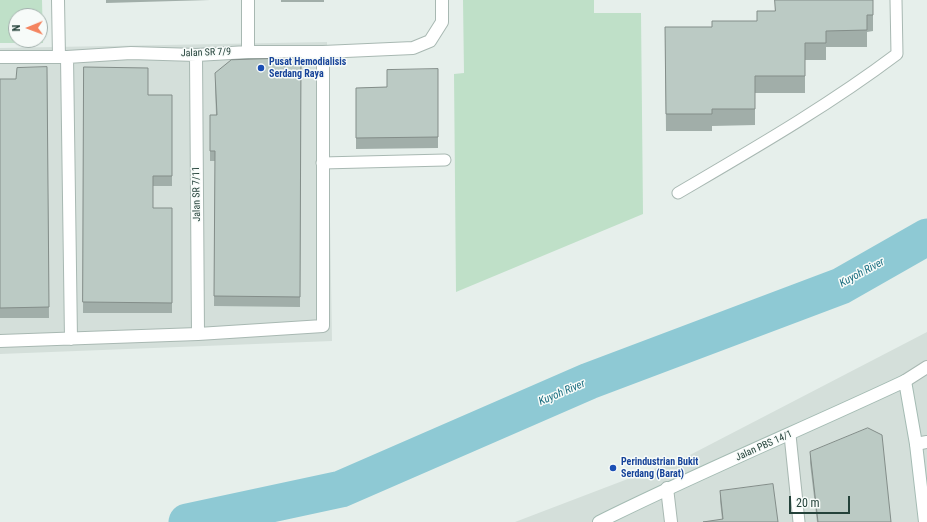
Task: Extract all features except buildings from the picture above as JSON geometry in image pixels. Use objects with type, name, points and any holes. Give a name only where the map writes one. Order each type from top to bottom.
[{"type":"street","points":[[58,0],[63,57],[71,339]]},
{"type":"street","points":[[248,0],[248,52]]},
{"type":"street","name":"Jalan SR 7/9","points":[[0,57],[63,57],[131,53],[196,54],[323,52],[413,48],[430,41],[442,22],[442,0]]},
{"type":"street","points":[[0,341],[198,334],[323,326],[323,52]]},
{"type":"street","name":"Jalan SR 7/11","points":[[196,54],[198,334]]},
{"type":"street","name":"Jalan PBS 14/1","points":[[598,522],[667,488],[790,435],[904,381],[927,367]]},
{"type":"street","points":[[904,381],[922,443],[925,522]]},
{"type":"street","points":[[667,488],[671,522]]},
{"type":"lane","points":[[678,193],[774,137],[860,82],[897,54],[896,0]]},
{"type":"lane","points":[[322,163],[445,160]]},
{"type":"lane","points":[[790,435],[799,522]]},
{"type":"shaded area","points":[[327,42],[332,341],[0,354],[0,48]]},
{"type":"shaded area","points":[[927,332],[927,522],[515,522],[688,456]]},
{"type":"green space","points":[[0,0],[42,0],[42,8],[8,8],[8,43],[0,43]]},
{"type":"green space","points":[[463,0],[594,0],[594,13],[641,13],[643,214],[456,292],[454,74],[464,73]]},
{"type":"waterway","name":"Kuyoh River","points":[[187,522],[341,489],[589,381],[841,286],[927,237]]},
{"type":"place","name":"Pusat Hemodialisis Serdang Raya","points":[[261,68]]},
{"type":"place","name":"Perindustrian Bukit Serdang (Barat)","points":[[613,468]]}]
